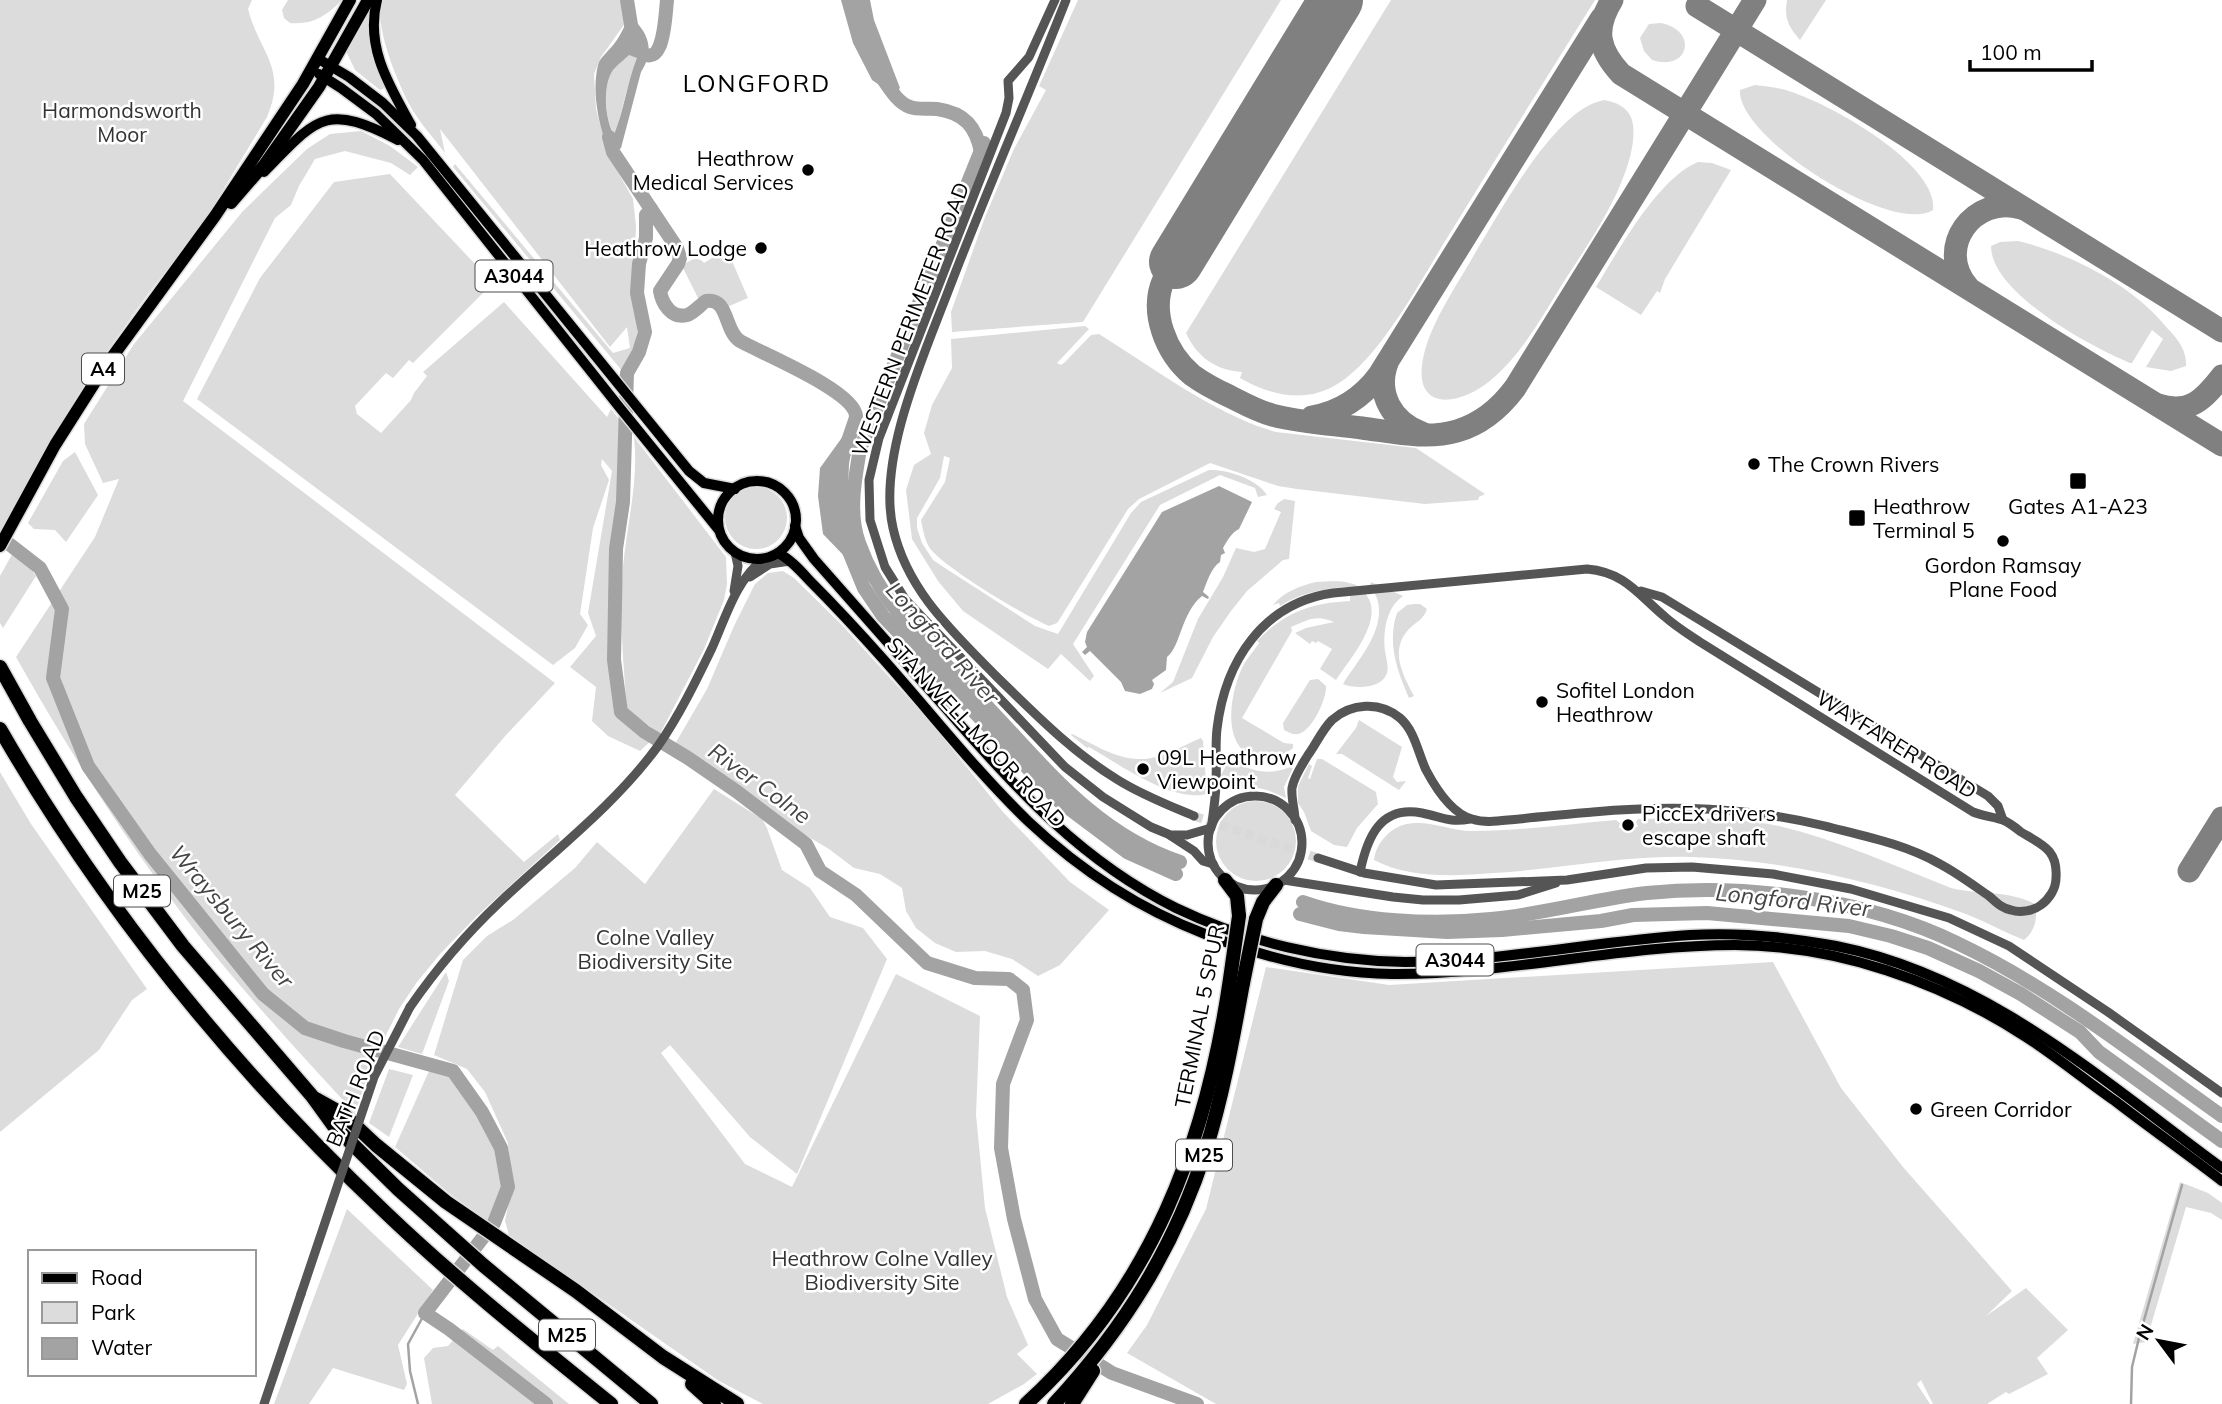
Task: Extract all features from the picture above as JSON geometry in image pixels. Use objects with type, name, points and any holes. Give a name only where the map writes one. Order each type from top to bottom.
[{"type":"highway","name":"A4","points":[[0,546],[55,445],[102,371],[198,240],[314,64],[350,0]]},
{"type":"highway","name":"A4","points":[[198,240],[264,165],[327,72],[369,0]]},
{"type":"highway","name":"M25","points":[[0,667],[70,786],[120,862],[183,946],[334,1125],[398,1189],[483,1265],[651,1404]]},
{"type":"highway","name":"M25","points":[[0,729],[103,892],[200,1016],[314,1143],[444,1266],[611,1404]]},
{"type":"highway","name":"TERMINAL 5 SPUR","points":[[1071,1397],[1156,1267],[1206,1150],[1227,1067],[1237,981],[1240,916],[1237,897],[1226,880]]},
{"type":"highway","name":"TERMINAL 5 SPUR","points":[[1026,1404],[1082,1347],[1112,1307],[1167,1210],[1191,1152],[1256,919],[1263,902],[1280,883]]},
{"type":"highway","name":"M25","points":[[312,1096],[343,1114],[411,1174],[472,1220],[576,1291],[663,1357],[737,1404]]},
{"type":"highway","name":"M25","points":[[663,1357],[714,1404]]},
{"type":"highway","name":"M25","points":[[1054,1404],[1071,1397]]},
{"type":"main road","points":[[377,0],[373,21],[376,52],[392,92],[417,136]]},
{"type":"main road","name":"A3044","points":[[314,64],[376,114],[431,170],[719,530]]},
{"type":"main road","name":"A3044","points":[[327,72],[349,76],[383,103],[417,136],[689,471],[704,483],[736,488]]},
{"type":"main road","points":[[198,240],[302,133],[316,124],[335,119],[357,121],[407,144]]},
{"type":"main road","points":[[756,481],[768,482],[778,487],[792,504],[795,526],[789,542],[778,553],[753,559],[734,552],[727,545],[719,530],[719,509],[736,488],[756,481]]},
{"type":"main road","name":"STANWELL MOOR ROAD","points":[[795,526],[799,538],[814,559],[978,746],[1042,813],[1122,877],[1194,916],[1279,945],[1364,960],[1404,962],[1480,958],[1692,935],[1793,939],[1868,954],[1952,984],[2007,1013],[2051,1041],[2222,1168]]},
{"type":"main road","name":"STANWELL MOOR ROAD","points":[[778,553],[790,561],[856,628],[1030,823],[1070,857],[1109,884],[1179,923],[1263,955],[1323,967],[1389,974],[1460,971],[1664,948],[1735,945],[1787,949],[1847,959],[1928,985],[1969,1003],[2055,1057],[2222,1181]]},
{"type":"street","name":"WESTERN PERIMETER ROAD","points":[[1055,0],[1030,57],[1008,81],[1006,113],[879,438],[869,480],[868,509],[874,537],[885,567],[905,599],[1065,767],[1112,803],[1194,851],[1203,861],[1213,864]]},
{"type":"street","name":"WESTERN PERIMETER ROAD","points":[[1066,2],[964,251],[905,410],[891,469],[891,520],[908,571],[929,604],[958,637],[1050,729],[1118,780],[1150,798],[1194,816]]},
{"type":"street","points":[[733,600],[738,566],[734,552]]},
{"type":"street","points":[[733,600],[754,566],[765,558]]},
{"type":"street","points":[[741,585],[770,564],[790,561]]},
{"type":"street","name":"WAYFARER ROAD","points":[[1211,827],[1217,781],[1217,725],[1227,687],[1244,649],[1266,623],[1284,610],[1303,600],[1333,593],[1587,569],[1610,572],[1639,591],[1664,616],[1700,642],[1973,812],[2006,822],[2046,847],[2053,854],[2057,870],[2056,884],[2050,897],[2030,911],[2013,911],[2001,907],[1962,877],[1919,853],[1847,831],[1773,814],[1735,809],[1680,807],[1455,822],[1408,812],[1392,816],[1378,825],[1369,839],[1360,872]]},
{"type":"street","points":[[1639,591],[1662,597],[1988,796],[1998,806],[2006,822]]},
{"type":"street","name":"BATH ROAD","points":[[264,1404],[374,1077],[410,1007],[446,958],[471,930],[601,812],[656,748],[696,681],[733,600]]},
{"type":"street","points":[[1295,820],[1278,803],[1255,797],[1229,804],[1216,817],[1211,827],[1208,840],[1213,864],[1226,880],[1245,889],[1266,889],[1280,883],[1295,868],[1301,852],[1301,836],[1295,820],[1292,789],[1299,771],[1331,721],[1339,714],[1359,706],[1382,708],[1403,722],[1437,787],[1452,806],[1470,819]]},
{"type":"street","points":[[1168,835],[1187,835],[1211,827]]},
{"type":"street","points":[[1318,858],[1360,872],[1436,885],[1567,880],[1646,868],[1692,867],[1807,879],[1851,889],[1949,918],[2021,953],[2222,1093]]},
{"type":"street","points":[[1280,883],[1393,897],[1459,900],[1518,895],[1567,880]]},
{"type":"green space","name":"Harmondsworth Moor","points":[[0,0],[252,0],[248,9],[270,61],[274,86],[273,100],[267,117],[203,223],[90,375],[0,533]]},
{"type":"green space","points":[[288,0],[342,0],[319,18],[290,23],[284,18],[282,10]]},
{"type":"green space","points":[[383,0],[628,0],[626,22],[601,57],[594,74],[596,109],[608,154],[633,199],[636,226],[633,307],[638,328],[631,360],[623,372],[453,167],[455,164],[613,353],[630,348],[627,327],[610,347],[440,129],[445,153],[421,123],[404,94],[383,37]]},
{"type":"green space","points":[[1078,0],[1281,0],[1083,322],[952,332],[951,312],[985,217],[1014,149],[1046,90],[1039,86]]},
{"type":"green space","points":[[1391,0],[1595,0],[1416,290],[1371,353],[1355,370],[1327,390],[1314,394],[1289,395],[1264,389],[1240,378],[1242,372],[1232,371],[1208,361],[1186,333]]},
{"type":"green space","points":[[1787,0],[1826,0],[1800,40],[1788,22]]},
{"type":"green space","points":[[368,11],[372,49],[385,88],[380,90],[355,70],[346,51]]},
{"type":"green space","points":[[1661,23],[1681,33],[1685,49],[1675,60],[1652,60],[1644,51],[1640,38],[1649,24]]},
{"type":"green space","points":[[629,54],[638,58],[615,136],[607,112],[607,85],[613,70]]},
{"type":"green space","points":[[1755,85],[1800,95],[1849,119],[1874,135],[1917,172],[1930,191],[1933,210],[1913,214],[1886,209],[1820,178],[1763,133],[1746,110],[1740,90]]},
{"type":"green space","points":[[1604,100],[1625,108],[1632,120],[1633,134],[1625,174],[1601,222],[1531,334],[1502,370],[1465,396],[1440,399],[1431,395],[1424,387],[1424,354],[1433,328],[1453,291],[1531,163],[1575,114]]},
{"type":"green space","points":[[361,131],[390,146],[418,167],[410,175],[391,163],[345,151],[315,159],[291,205],[275,218],[183,401],[555,683],[455,795],[524,862],[558,834],[560,840],[477,916],[417,982],[399,1009],[370,1068],[355,1113],[257,1004],[175,904],[103,801],[16,657],[95,537],[119,479],[103,483],[85,444],[84,424],[134,344],[243,211],[307,149],[330,134]]},
{"type":"green space","points":[[1698,162],[1712,163],[1731,170],[1665,279],[1660,293],[1657,291],[1641,315],[1596,287],[1627,236],[1654,199],[1683,170]]},
{"type":"green space","points":[[390,174],[493,283],[413,363],[409,360],[393,378],[386,373],[355,406],[357,414],[381,433],[411,400],[427,376],[423,372],[504,302],[607,417],[611,409],[626,428],[610,572],[611,679],[616,715],[652,740],[640,751],[608,736],[592,721],[596,687],[570,667],[596,636],[588,613],[612,471],[602,459],[601,465],[609,480],[593,528],[580,614],[588,625],[575,648],[553,665],[197,399],[260,278],[334,182]]},
{"type":"green space","points":[[2018,241],[2077,262],[2132,294],[2178,341],[2184,352],[2186,366],[2171,371],[2146,367],[2163,339],[2152,330],[2130,363],[2092,345],[2046,316],[2007,282],[1995,264],[1991,246],[2000,242]]},
{"type":"green space","points":[[725,245],[748,298],[727,307],[723,301],[712,296],[699,300],[682,266],[696,259],[704,263],[712,258],[715,250]]},
{"type":"green space","points":[[1085,326],[1089,329],[1057,363],[1061,365],[1091,335],[1099,334],[1208,403],[1254,425],[1276,432],[1416,448],[1485,494],[1478,500],[1425,504],[1278,486],[1210,463],[1139,499],[1128,509],[1057,623],[1049,626],[966,578],[929,547],[921,520],[945,482],[950,458],[944,456],[940,478],[917,518],[922,543],[933,560],[1035,626],[1058,634],[1131,513],[1141,502],[1209,470],[1241,476],[1256,484],[1267,495],[1258,497],[1255,488],[1220,475],[1160,505],[1073,644],[1094,676],[1090,681],[1061,654],[1048,669],[963,611],[938,581],[912,539],[906,490],[914,465],[931,454],[924,433],[932,405],[952,368],[951,339]]},
{"type":"green space","points":[[634,437],[726,557],[727,584],[724,600],[704,649],[660,734],[627,709],[621,602],[634,486]]},
{"type":"green space","points":[[75,452],[98,495],[66,542],[55,530],[34,529],[28,523],[63,461]]},
{"type":"green space","points":[[756,487],[778,496],[787,518],[778,540],[756,549],[734,540],[725,518],[734,496]]},
{"type":"green space","points":[[1284,499],[1295,501],[1289,559],[1283,560],[1247,591],[1213,637],[1192,678],[1160,693],[1173,682],[1198,619],[1223,577],[1236,548],[1254,552],[1265,549],[1281,512],[1274,509]]},
{"type":"green space","points":[[14,551],[23,556],[36,576],[3,628],[0,623],[0,576]]},
{"type":"green space","points":[[783,571],[794,578],[841,624],[931,723],[1003,812],[1070,882],[1109,910],[1060,965],[1038,976],[1012,959],[985,951],[956,952],[935,943],[916,928],[906,911],[902,888],[880,874],[854,868],[829,849],[785,823],[785,820],[782,822],[739,786],[675,744],[707,689],[755,584],[768,573]]},
{"type":"green space","points":[[1316,582],[1345,582],[1362,589],[1371,606],[1368,628],[1336,680],[1320,669],[1332,649],[1318,641],[1312,641],[1310,644],[1295,633],[1334,622],[1317,618],[1291,627],[1292,631],[1242,718],[1284,743],[1293,744],[1293,748],[1276,758],[1257,758],[1245,752],[1237,743],[1233,731],[1232,704],[1238,677],[1259,643],[1257,641],[1288,616],[1323,604],[1350,601],[1350,590],[1346,587],[1312,592],[1280,606],[1279,603],[1273,605],[1292,590]]},
{"type":"green space","points":[[1371,582],[1403,596],[1389,613],[1385,628],[1387,673],[1374,685],[1348,686],[1343,684],[1366,649],[1377,624],[1379,611]]},
{"type":"green space","points":[[1420,604],[1427,609],[1426,612],[1409,629],[1400,645],[1400,663],[1414,696],[1409,698],[1397,667],[1393,646],[1394,624],[1397,613],[1407,605]]},
{"type":"green space","points":[[1318,679],[1326,686],[1326,691],[1314,719],[1306,730],[1299,734],[1284,730],[1283,723],[1310,680]]},
{"type":"green space","points":[[1359,720],[1402,747],[1393,777],[1397,782],[1406,781],[1399,790],[1342,754],[1336,754]]},
{"type":"green space","points":[[1072,734],[1113,753],[1139,759],[1163,755],[1201,738],[1207,794],[1178,793],[1162,788],[1087,748]]},
{"type":"green space","points":[[1317,759],[1322,759],[1376,792],[1378,804],[1357,828],[1347,847],[1334,845],[1311,831],[1298,803],[1298,786],[1309,764],[1312,766],[1308,778],[1310,779]]},
{"type":"green space","points":[[1232,761],[1260,771],[1293,768],[1284,787],[1286,798],[1263,789],[1240,789],[1231,786],[1221,775]]},
{"type":"green space","points":[[0,772],[31,824],[147,989],[132,1000],[99,1050],[0,1132]]},
{"type":"green space","points":[[714,789],[762,819],[782,870],[810,888],[830,917],[863,928],[887,959],[797,1174],[750,1137],[670,1045],[661,1053],[745,1164],[792,1187],[896,974],[980,1016],[976,1115],[985,1208],[1007,1297],[1028,1345],[1017,1354],[1037,1374],[988,1404],[763,1404],[719,1381],[509,1235],[505,1221],[511,1193],[508,1143],[485,1092],[467,1069],[434,1055],[463,960],[487,936],[513,920],[575,868],[597,842],[645,884]]},
{"type":"green space","points":[[1256,801],[1271,804],[1284,813],[1293,826],[1296,841],[1293,856],[1284,869],[1271,878],[1256,881],[1241,878],[1228,869],[1219,856],[1216,841],[1219,826],[1228,813],[1241,804]]},
{"type":"green space","points":[[1683,818],[1755,822],[1823,838],[1951,888],[2015,897],[2035,904],[2035,924],[2024,940],[1966,914],[1899,892],[1796,868],[1726,859],[1642,858],[1519,871],[1449,875],[1402,870],[1374,860],[1377,848],[1388,834],[1398,827],[1412,823],[1490,831],[1616,820],[1620,823],[1619,828],[1638,827],[1638,819]]},
{"type":"green space","points":[[1773,962],[1841,1088],[1903,1167],[2012,1291],[1986,1316],[2026,1288],[2068,1330],[2037,1358],[2048,1374],[2009,1394],[2006,1392],[1987,1404],[1933,1404],[1921,1380],[1917,1384],[1930,1404],[1216,1404],[1127,1353],[1147,1325],[1206,1209],[1266,967],[1389,985]]},
{"type":"green space","points":[[446,972],[449,981],[422,1054],[398,1047]]},
{"type":"green space","points":[[389,1069],[413,1075],[389,1137],[369,1123]]},
{"type":"green space","points":[[429,1071],[450,1075],[475,1107],[498,1150],[502,1189],[488,1221],[450,1194],[395,1147]]},
{"type":"green space","points":[[2180,1182],[2208,1193],[2222,1203],[2222,1220],[2211,1213],[2186,1207],[2146,1342],[2133,1344]]},
{"type":"green space","points":[[347,1209],[433,1290],[398,1345],[407,1384],[404,1390],[333,1368],[309,1404],[274,1404]]},
{"type":"green space","points":[[463,1329],[493,1350],[498,1346],[569,1404],[432,1404],[424,1358],[433,1348],[448,1346]]},
{"type":"water","points":[[841,0],[870,0],[874,20],[900,88],[893,94],[872,80],[853,43]]},
{"type":"water","points":[[631,17],[646,36],[648,57],[641,72],[621,148],[610,156],[598,111],[596,76],[601,59]],"holes":[[[629,55],[637,58],[631,77],[614,135],[608,120],[607,85],[615,68]]]},
{"type":"water","points":[[846,432],[854,435],[849,464],[847,516],[857,559],[850,562],[823,534],[818,496],[820,468]]},
{"type":"water","points":[[1219,486],[1252,502],[1239,529],[1232,534],[1223,548],[1225,553],[1221,555],[1220,562],[1210,576],[1203,592],[1209,597],[1208,599],[1202,596],[1190,611],[1172,652],[1167,657],[1166,670],[1152,680],[1152,689],[1140,694],[1125,691],[1121,682],[1090,651],[1085,655],[1082,652],[1087,647],[1087,632],[1162,512]]},
{"type":"waterway","name":"River Colne","points":[[627,0],[632,31],[629,35]]},
{"type":"waterway","name":"River Colne","points":[[633,44],[643,53],[651,55],[657,51],[664,32],[667,0]]},
{"type":"waterway","points":[[883,79],[895,95],[910,107],[947,111],[962,118],[976,135],[981,152]]},
{"type":"waterway","name":"River Colne","points":[[609,137],[613,152],[651,209],[646,215],[646,238],[639,264],[637,293],[645,332],[639,352],[627,373],[623,502],[616,549],[614,660],[621,712],[645,732],[736,791],[806,844],[820,871],[856,895],[927,963],[975,978],[1009,979],[1023,990],[1027,1020],[1003,1084],[1001,1148],[1014,1219],[1035,1299],[1057,1339],[1112,1373],[1197,1404]]},
{"type":"waterway","points":[[984,143],[860,449],[854,496],[856,532],[869,567],[895,609],[1048,771],[1071,794],[1120,833],[1180,862]]},
{"type":"waterway","name":"Longford River","points":[[651,209],[677,248],[680,258],[660,291],[668,309],[676,315],[687,315],[706,301],[713,301],[723,309],[731,330],[740,341],[806,374],[840,395],[852,406],[856,416],[845,452]]},
{"type":"waterway","name":"Wraysbury River","points":[[0,537],[40,568],[62,609],[53,678],[88,766],[150,854],[263,994],[305,1028],[453,1071],[482,1112],[501,1148],[508,1187],[494,1223],[425,1313],[546,1404]]},
{"type":"waterway","name":"Longford River","points":[[846,544],[864,588],[883,616],[1059,801],[1127,852],[1176,874]]},
{"type":"waterway","points":[[1303,902],[1348,914],[1420,922],[1511,917],[1647,893],[1685,890],[1765,893],[1845,905],[1922,928],[1957,943],[2026,980],[2093,1023],[2222,1116]]},
{"type":"waterway","name":"Longford River","points":[[1300,914],[1339,924],[1447,932],[1601,921],[1633,915],[1707,913],[1849,926],[1891,936],[1928,948],[2021,994],[2080,1032],[2099,1052],[2222,1141]]},
{"type":"waterway","points":[[2131,1404],[2132,1367],[2182,1185]]},
{"type":"waterway","points":[[418,1404],[410,1371],[408,1344],[425,1313]]},
{"type":"taxiway","points":[[1612,0],[1603,20],[1601,38],[1607,56],[1621,74],[2222,445]]},
{"type":"taxiway","points":[[1176,262],[1165,277],[1160,292],[1159,318],[1168,344],[1183,366],[1210,386],[1261,411],[1294,420],[1421,435],[1445,434],[1466,428],[1489,414],[1515,388],[1755,0]]},
{"type":"taxiway","points":[[1697,6],[2222,331]]},
{"type":"taxiway","points":[[1312,417],[1332,412],[1350,403],[1379,375],[1601,19]]},
{"type":"taxiway","points":[[1968,287],[1959,272],[1955,256],[1957,241],[1964,228],[1988,209],[2004,206],[2021,208]]},
{"type":"taxiway","points":[[1387,363],[1384,385],[1389,405],[1402,422],[1422,433]]},
{"type":"taxiway","points":[[2158,405],[2179,408],[2195,403],[2209,392],[2222,376]]},
{"type":"taxiway","points":[[2189,871],[2222,818]]},
{"type":"runway","points":[[1176,262],[1336,0]]},
{"type":"tunnel","points":[[1194,816],[1318,858]]},
{"type":"place","name":"Heathrow Medical Services","points":[[808,170]]},
{"type":"place","name":"Heathrow Lodge","points":[[761,248]]},
{"type":"place","name":"The Crown Rivers","points":[[1754,464]]},
{"type":"place","name":"Gates A1-A23","points":[[2078,481]]},
{"type":"place","name":"Heathrow Terminal 5","points":[[1857,518]]},
{"type":"place","name":"Gordon Ramsay Plane Food","points":[[2003,541]]},
{"type":"place","name":"Sofitel London Heathrow","points":[[1542,702]]},
{"type":"place","name":"09L Heathrow Viewpoint","points":[[1143,769]]},
{"type":"place","name":"PiccEx drivers escape shaft","points":[[1628,825]]},
{"type":"place","name":"Green Corridor","points":[[1916,1109]]},
{"type":"district","name":"LONGFORD","points":[[757,83]]},
{"type":"park label","name":"Colne Valley Biodiversity Site","points":[[655,949]]},
{"type":"park label","name":"Heathrow Colne Valley Biodiversity Site","points":[[882,1270]]}]
